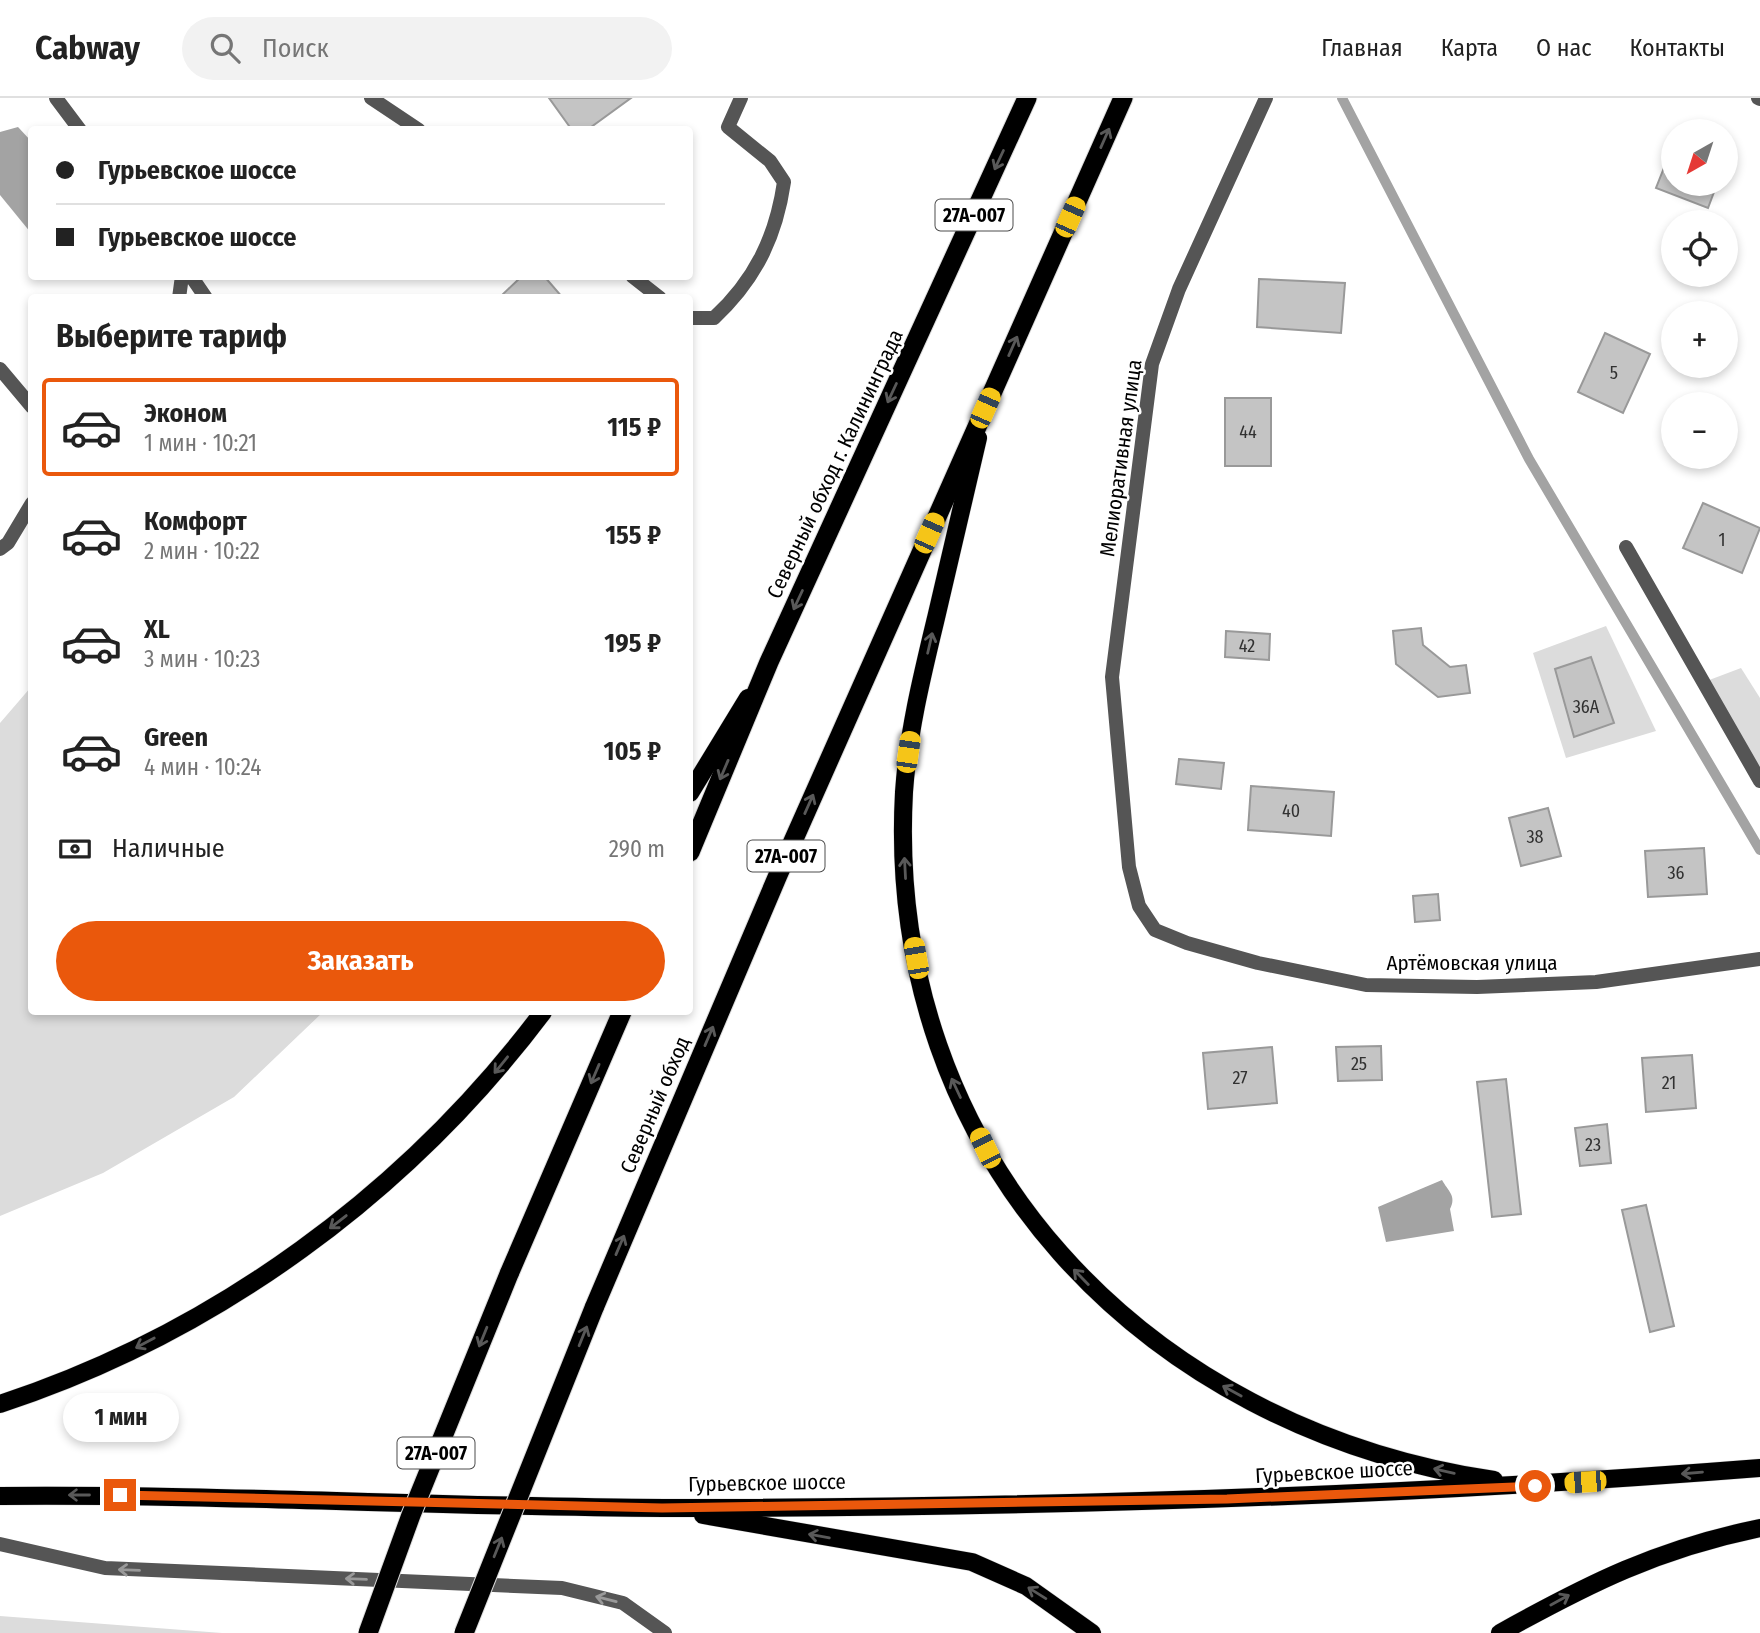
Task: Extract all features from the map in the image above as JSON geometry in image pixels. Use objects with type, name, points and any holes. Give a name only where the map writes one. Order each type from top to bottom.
[{"type":"highway","name":"Северный обход г. Калининграда","points":[[693,845],[769,662],[1027,98]]},
{"type":"highway","name":"27А-007","points":[[985,408],[1123,98]]},
{"type":"highway","name":"Северный обход","points":[[464,1633],[594,1308],[778,875],[985,408]]},
{"type":"highway","name":"27А-007","points":[[368,1633],[411,1515],[509,1274],[621,1015]]},
{"type":"main road","points":[[985,408],[914,709],[905,783],[904,837],[909,915],[922,986],[952,1081],[985,1148],[1024,1210],[1061,1256],[1101,1298],[1196,1372],[1258,1406],[1355,1447],[1447,1473],[1535,1486],[1760,1468]]},
{"type":"main road","points":[[693,788],[769,662]]},
{"type":"main road","points":[[0,1404],[121,1356],[214,1306],[301,1250],[376,1192],[448,1125],[487,1083],[541,1015]]},
{"type":"main road","name":"Гурьевское шоссе","points":[[0,1496],[143,1494],[662,1508],[1227,1499],[1535,1486]]},
{"type":"main road","points":[[662,1508],[972,1562],[1026,1586],[1091,1633]]},
{"type":"main road","points":[[1500,1633],[1584,1587],[1645,1560],[1714,1538],[1760,1528]]},
{"type":"street","points":[[56,98],[77,126]]},
{"type":"street","points":[[371,98],[413,126]]},
{"type":"street","points":[[693,317],[714,318],[740,294],[759,264],[779,217],[784,182],[770,161],[728,127],[741,98]]},
{"type":"street","name":"Мелиоративная улица","points":[[1187,943],[1155,930],[1139,906],[1129,867],[1112,677],[1152,365],[1179,289],[1266,98]]},
{"type":"street","points":[[637,280],[655,294]]},
{"type":"street","points":[[0,369],[28,402]]},
{"type":"street","points":[[0,549],[8,543],[28,510]]},
{"type":"street","points":[[1626,547],[1760,781]]},
{"type":"street","name":"Артёмовская улица","points":[[1187,943],[1258,963],[1366,985],[1477,987],[1596,982],[1760,959]]},
{"type":"street","points":[[0,1544],[105,1569],[562,1588],[623,1604],[665,1633]]},
{"type":"shaded area","points":[[18,127],[28,138],[28,229],[0,195],[0,132]]},
{"type":"shaded area","points":[[1606,626],[1656,731],[1566,758],[1533,653]]},
{"type":"shaded area","points":[[1741,668],[1760,698],[1760,783],[1704,682]]},
{"type":"shaded area","points":[[28,690],[28,1015],[320,1015],[234,1097],[103,1173],[0,1216],[0,723]]},
{"type":"shaded area","points":[[1442,1180],[1452,1197],[1450,1209],[1454,1231],[1386,1242],[1378,1207]]},
{"type":"shaded area","points":[[0,1616],[222,1633],[0,1633]]},
{"type":"building","points":[[549,98],[631,98],[592,126],[569,126]]},
{"type":"building","points":[[1661,175],[1661,190],[1656,188]]},
{"type":"building","points":[[1677,196],[1712,196],[1708,208]]},
{"type":"building","points":[[1259,279],[1345,283],[1341,333],[1257,327]]},
{"type":"building","points":[[518,280],[547,280],[560,294],[503,294]]},
{"type":"building","points":[[1605,333],[1650,354],[1623,413],[1578,392]]},
{"type":"building","points":[[1225,398],[1271,398],[1271,466],[1225,466]]},
{"type":"building","points":[[1703,503],[1760,528],[1742,573],[1683,548]]},
{"type":"building","points":[[1421,628],[1423,645],[1450,667],[1466,665],[1470,693],[1438,697],[1396,664],[1393,631]]},
{"type":"building","points":[[1226,631],[1270,634],[1269,660],[1225,657]]},
{"type":"building","points":[[1591,657],[1614,723],[1574,737],[1555,669]]},
{"type":"building","points":[[1179,759],[1224,763],[1221,789],[1176,784]]},
{"type":"building","points":[[1251,786],[1334,792],[1331,836],[1248,830]]},
{"type":"building","points":[[1548,808],[1561,856],[1521,866],[1509,818]]},
{"type":"building","points":[[1704,848],[1707,894],[1648,897],[1645,851]]},
{"type":"building","points":[[1438,894],[1440,920],[1415,922],[1413,896]]},
{"type":"building","points":[[1381,1046],[1382,1080],[1338,1081],[1336,1047]]},
{"type":"building","points":[[1272,1047],[1277,1103],[1208,1109],[1203,1053]]},
{"type":"building","points":[[1692,1055],[1696,1108],[1646,1112],[1642,1058]]},
{"type":"building","points":[[1506,1079],[1521,1214],[1492,1217],[1477,1082]]},
{"type":"building","points":[[1607,1124],[1611,1163],[1580,1166],[1575,1128]]},
{"type":"building","points":[[1646,1205],[1674,1326],[1650,1332],[1622,1210]]},
{"type":"waterway","points":[[1342,98],[1529,459],[1760,850]]},
{"type":"route","points":[[120,1495],[662,1508],[1227,1499],[1535,1486]]}]
